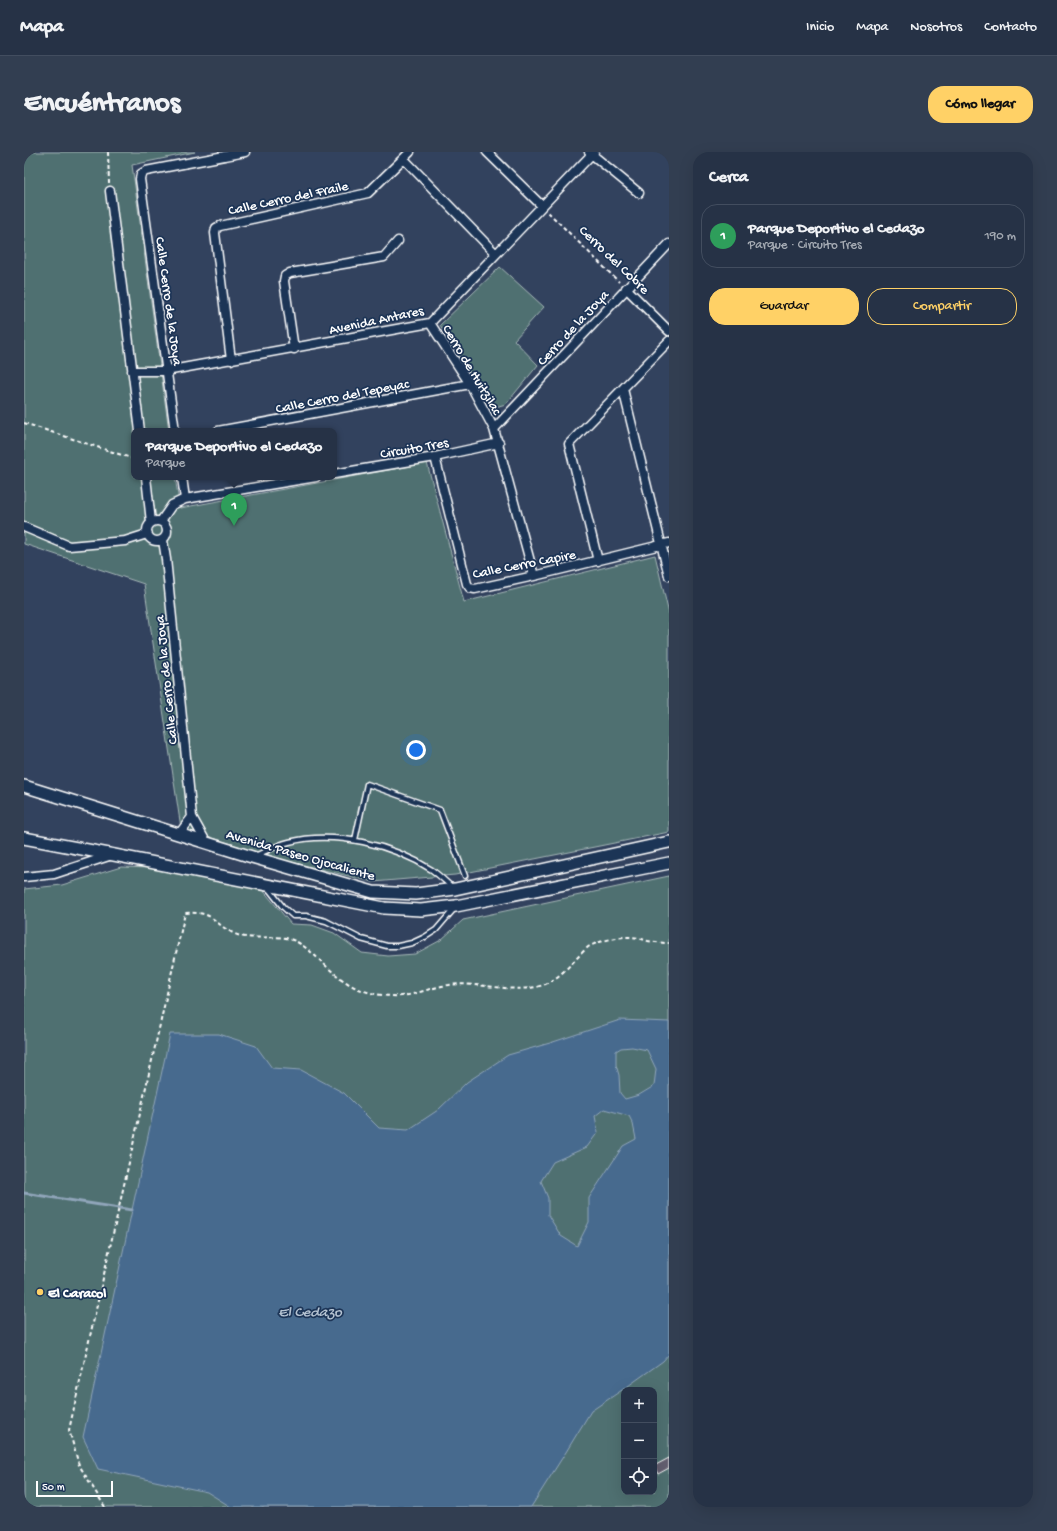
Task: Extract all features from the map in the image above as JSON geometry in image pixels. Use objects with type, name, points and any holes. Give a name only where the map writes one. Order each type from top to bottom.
[{"type":"main road","name":"Avenida Paseo Ojocaliente","points":[[27,789],[373,892],[416,894],[455,889],[669,842]]},
{"type":"main road","points":[[24,838],[384,908],[421,910],[456,906],[669,863]]},
{"type":"street","name":"Calle Cerro de la Joya","points":[[175,428],[141,187],[141,174],[146,171],[245,152]]},
{"type":"street","name":"Calle Cerro del Fraile","points":[[231,360],[215,233],[216,228],[368,193],[410,152]]},
{"type":"street","points":[[487,152],[542,206]]},
{"type":"street","points":[[591,153],[639,193]]},
{"type":"street","name":"Avenida Antares","points":[[132,371],[166,371],[294,349],[430,323],[591,153]]},
{"type":"street","points":[[404,159],[496,254]]},
{"type":"street","points":[[110,191],[140,428]]},
{"type":"street","points":[[294,349],[284,281],[285,276],[290,273],[384,256],[398,241]]},
{"type":"street","name":"Cerro de la Joya","points":[[494,428],[669,244]]},
{"type":"street","name":"Cerro del Cobre","points":[[626,288],[669,331]]},
{"type":"street","name":"Cerro de Huitzilac","points":[[430,323],[470,384],[494,428],[534,576]]},
{"type":"street","points":[[598,561],[569,444],[669,341]]},
{"type":"street","name":"Calle Cerro del Tepeyac","points":[[234,428],[470,384]]},
{"type":"street","points":[[622,389],[665,544],[669,576]]},
{"type":"street","name":"Circuito Tres","points":[[337,473],[435,457],[499,443]]},
{"type":"street","name":"Calle Cerro Capire","points":[[435,457],[467,584],[470,588],[474,589],[534,576],[665,544]]},
{"type":"street","points":[[146,480],[151,522],[148,525],[147,534],[149,539],[158,542],[166,537],[167,528],[160,521]]},
{"type":"street","points":[[182,480],[185,499]]},
{"type":"street","points":[[151,522],[160,521],[172,505],[185,499],[298,480]]},
{"type":"street","points":[[24,527],[69,546],[125,540],[147,534]]},
{"type":"street","name":"Calle Cerro de la Joya","points":[[163,540],[192,817]]},
{"type":"street","points":[[179,834],[192,817],[206,842]]},
{"type":"street","points":[[24,877],[54,874],[114,855]]},
{"type":"lane","points":[[355,840],[367,784],[440,810],[465,876]]},
{"type":"lane","points":[[252,857],[290,842],[331,838],[355,840],[378,845],[398,852],[433,870],[455,889]]},
{"type":"lane","points":[[267,886],[283,907],[293,916],[306,916],[326,921],[361,939],[387,946],[398,946],[425,938],[436,930],[456,906]]},
{"type":"path","points":[[108,152],[110,191]]},
{"type":"path","name":"Cerro del Cobre","points":[[542,206],[626,288]]},
{"type":"path","points":[[24,423],[131,458]]},
{"type":"path","points":[[105,1507],[79,1465],[69,1430],[115,1231],[185,913],[205,913],[232,933],[242,936],[270,937],[291,940],[311,951],[343,980],[363,992],[405,997],[428,988],[449,985],[479,984],[514,989],[542,985],[554,979],[572,964],[588,947],[608,940],[630,937],[669,944]]},
{"type":"green space","points":[[24,152],[195,152],[132,165],[169,428],[131,428],[131,480],[175,480],[180,508],[427,463],[464,602],[655,555],[669,614],[669,832],[455,875],[373,882],[279,859],[181,828],[144,584],[24,544]]},
{"type":"green space","points":[[500,267],[544,307],[514,340],[538,365],[506,404],[495,407],[489,403],[440,325]]},
{"type":"green space","points":[[121,867],[180,869],[262,889],[291,924],[312,925],[334,933],[362,953],[388,956],[415,954],[441,940],[463,920],[669,876],[669,1507],[24,1507],[24,889],[62,885]]},
{"type":"water","name":"El Cedazo","points":[[620,1020],[669,1022],[669,1354],[663,1361],[627,1387],[621,1387],[621,1391],[591,1411],[531,1507],[231,1507],[207,1492],[98,1469],[83,1437],[170,1034],[219,1034],[256,1046],[272,1068],[301,1070],[344,1093],[379,1128],[408,1130],[438,1110],[467,1082],[508,1055]],"holes":[[[632,1047],[647,1050],[656,1069],[654,1086],[639,1095],[625,1099],[620,1093],[619,1075],[616,1065],[616,1051],[621,1048]],[[604,1109],[629,1116],[633,1124],[636,1139],[623,1146],[589,1198],[589,1222],[577,1246],[561,1236],[548,1215],[548,1198],[541,1181],[553,1162],[587,1147],[598,1132],[595,1116]]]},
{"type":"building","points":[[669,1458],[669,1468],[658,1474],[657,1464]]},
{"type":"waterway","name":"El Cedazo","points":[[24,1193],[132,1210]]},
{"type":"place","name":"Parque Deportivo el Cedazo","points":[[234,526]]},
{"type":"place","name":"El Caracol","points":[[40,1292]]}]
